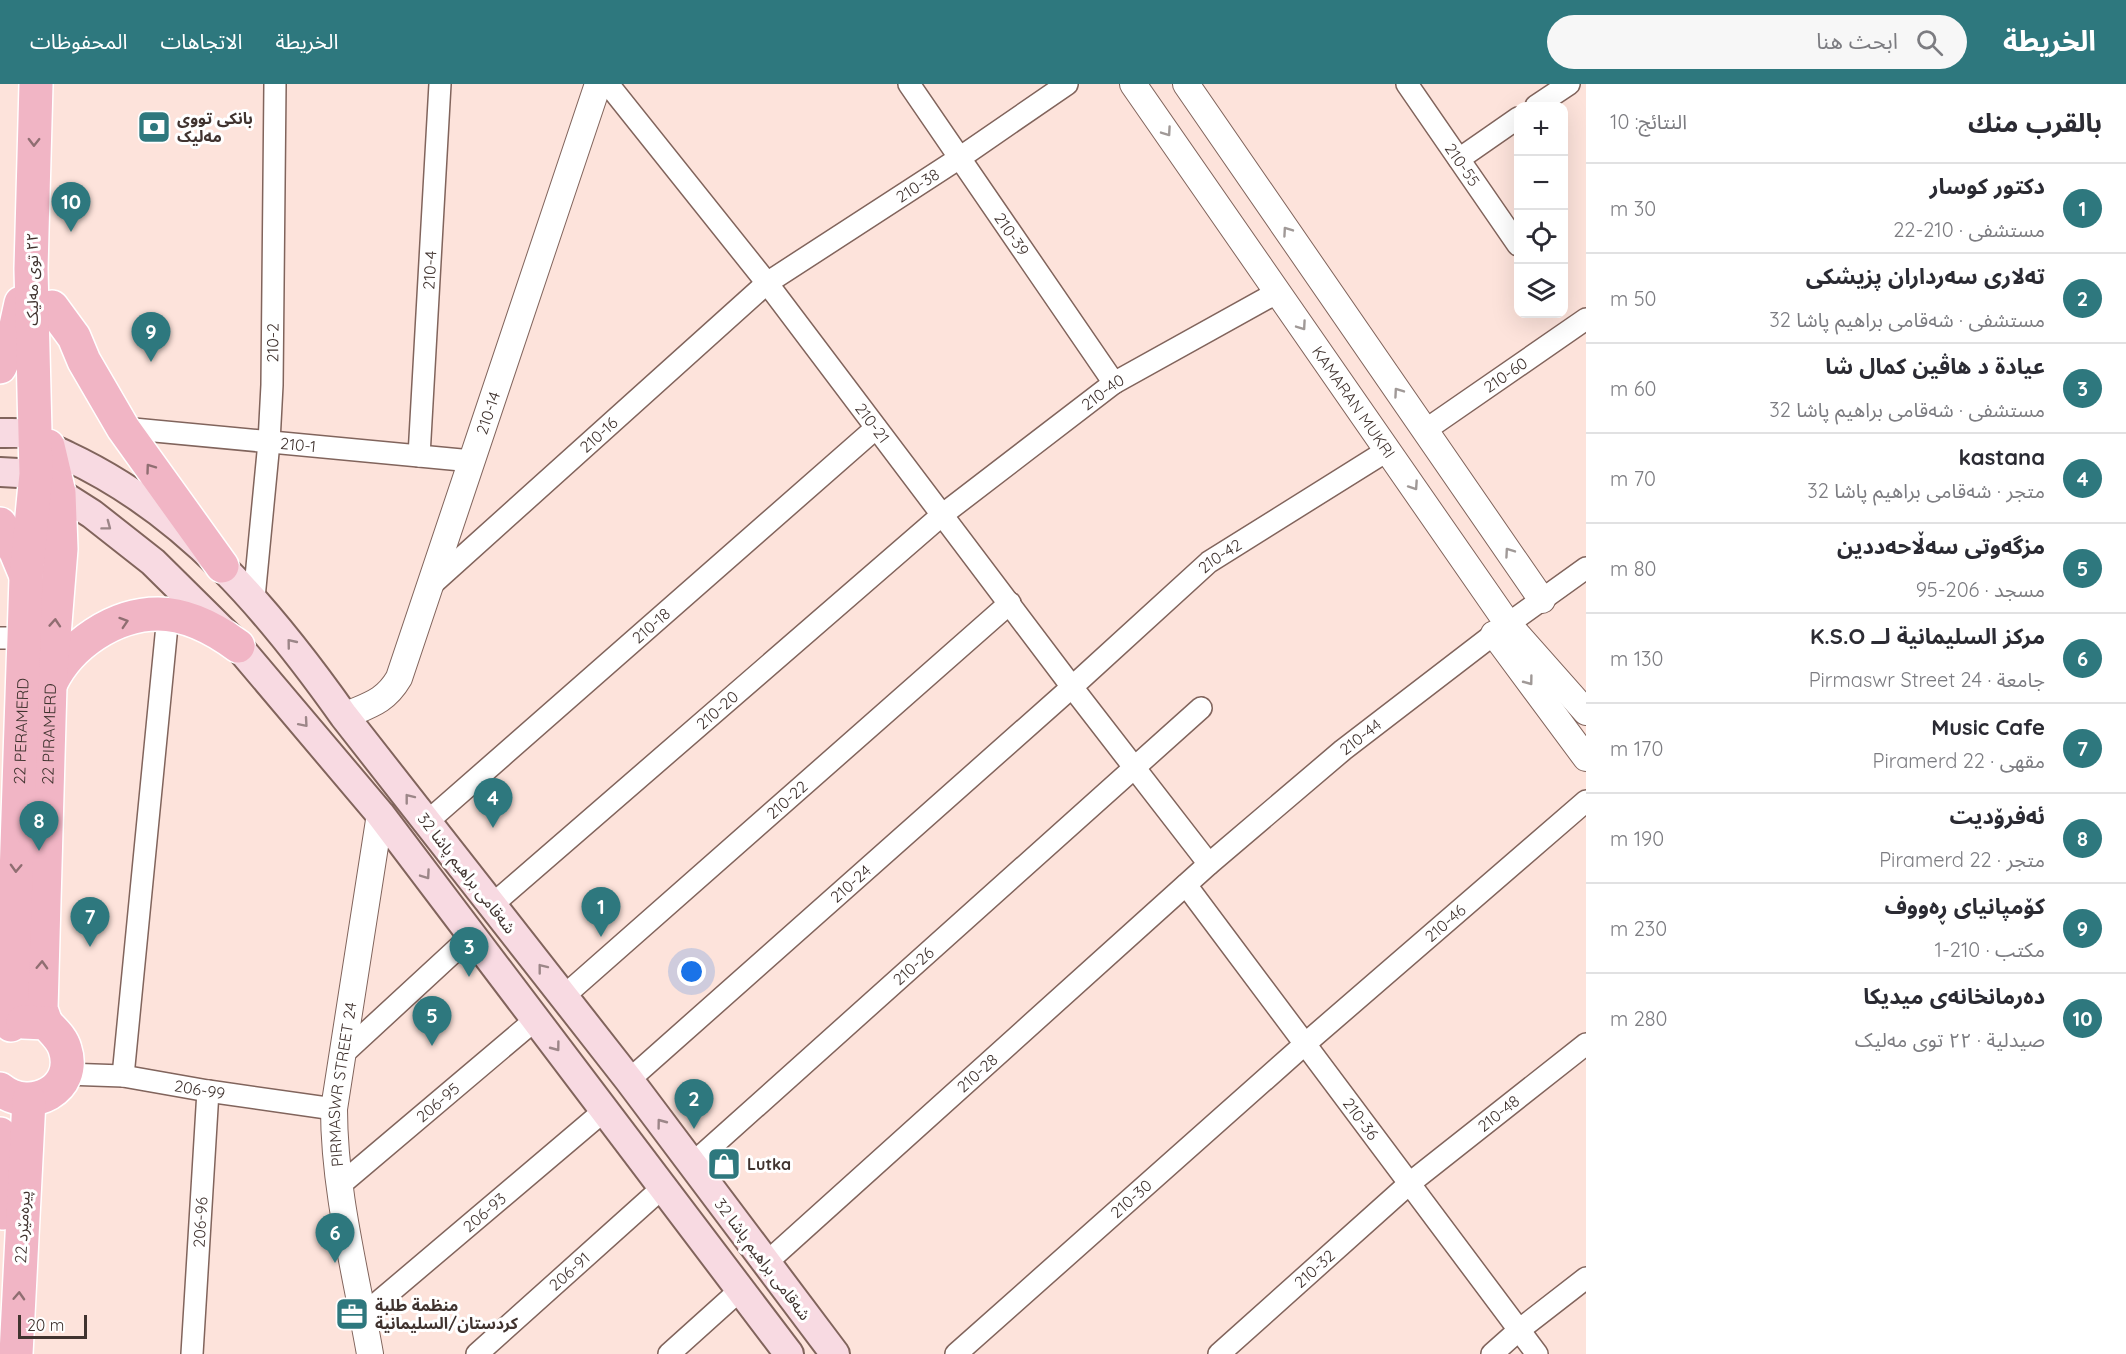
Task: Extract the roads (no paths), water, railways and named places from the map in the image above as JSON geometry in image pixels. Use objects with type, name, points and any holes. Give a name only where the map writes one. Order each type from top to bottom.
[{"type":"main road","name":"٢٢ توی مەلیک","points":[[36,84],[31,269],[45,462]]},
{"type":"main road","name":"٢٢ توی مەلیک","points":[[45,462],[58,84]]},
{"type":"main road","points":[[0,367],[14,334],[31,269]]},
{"type":"main road","points":[[52,308],[74,338],[84,361],[123,428],[222,566]]},
{"type":"main road","points":[[0,433],[45,462]]},
{"type":"main road","points":[[0,472],[45,462]]},
{"type":"main road","name":"شەقامی براهیم پاشا 32","points":[[45,462],[87,465],[159,511],[222,566],[254,598],[629,1080],[835,1354]]},
{"type":"main road","name":"شەقامی براهیم پاشا 32","points":[[45,462],[92,514],[146,556],[238,645],[380,814],[605,1110],[739,1292],[789,1354]]},
{"type":"main road","name":"22 PERAMERD","points":[[6,1029],[12,638],[26,578],[45,462]]},
{"type":"main road","name":"22 PIRAMERD","points":[[45,462],[61,549],[50,685],[41,1009],[46,1023]]},
{"type":"main road","points":[[0,524],[26,578]]},
{"type":"main road","points":[[50,685],[63,662],[94,634],[139,617],[158,614],[197,622],[238,645]]},
{"type":"main road","points":[[6,1029],[21,1022],[46,1023],[61,1039],[66,1050],[65,1074],[54,1090],[38,1099],[14,1095]]},
{"type":"main road","name":"22 پیرەمێرد","points":[[14,1095],[16,1354]]},
{"type":"main road","name":"22 پیرەمێرد","points":[[0,1146],[3,1188],[0,1273]]},
{"type":"street","name":"210-2","points":[[254,598],[269,442],[272,385],[275,84]]},
{"type":"street","name":"210-4","points":[[419,456],[440,84]]},
{"type":"street","name":"210-14","points":[[344,716],[379,701],[390,692],[404,666],[598,84]]},
{"type":"street","name":"210-21","points":[[608,84],[767,283],[1072,687],[1209,864]]},
{"type":"street","name":"210-39","points":[[909,84],[1114,383]]},
{"type":"street","name":"210-38","points":[[767,283],[961,157],[1067,84]]},
{"type":"street","name":"KAMARAN MUKRI","points":[[1133,84],[1388,450],[1586,758]]},
{"type":"street","points":[[1186,84],[1542,600]]},
{"type":"street","name":"210-55","points":[[1407,84],[1514,239]]},
{"type":"street","points":[[1542,102],[1569,84]]},
{"type":"street","points":[[1459,159],[1514,121]]},
{"type":"street","name":"210-16","points":[[429,587],[767,283]]},
{"type":"street","name":"210-40","points":[[942,515],[1114,383],[1278,292]]},
{"type":"street","name":"210-60","points":[[1424,431],[1575,319]]},
{"type":"street","name":"210-1","points":[[123,428],[472,462]]},
{"type":"street","name":"210-18","points":[[427,822],[876,428]]},
{"type":"street","name":"210-42","points":[[1072,687],[1209,562],[1388,450]]},
{"type":"street","name":"210-20","points":[[492,905],[942,515]]},
{"type":"street","name":"210-44","points":[[1186,885],[1343,750],[1501,629],[1586,568]]},
{"type":"street","name":"210-22","points":[[564,996],[1010,603]]},
{"type":"street","points":[[123,1076],[168,615]]},
{"type":"street","name":"KAMARAN MUKRI","points":[[1501,629],[1586,712]]},
{"type":"street","name":"210-24","points":[[629,1080],[1072,687]]},
{"type":"street","points":[[1134,767],[1201,708]]},
{"type":"street","name":"210-26","points":[[692,1164],[1134,767]]},
{"type":"street","name":"210-46","points":[[1305,1044],[1586,801]]},
{"type":"street","name":"PIRMASWR STREET 24","points":[[370,1354],[340,1185],[334,1133],[334,1109],[380,814]]},
{"type":"street","name":"210-36","points":[[1186,885],[1538,1354]]},
{"type":"street","name":"210-28","points":[[766,1263],[1186,885]]},
{"type":"street","points":[[342,1055],[471,936]]},
{"type":"street","name":"206-95","points":[[340,1185],[535,1020]]},
{"type":"street","name":"210-30","points":[[956,1354],[1305,1044]]},
{"type":"street","name":"210-48","points":[[1410,1183],[1586,1044]]},
{"type":"street","name":"206-99","points":[[65,1074],[123,1076],[334,1109]]},
{"type":"street","name":"206-96","points":[[192,1354],[208,1091]]},
{"type":"street","name":"206-93","points":[[363,1315],[605,1110]]},
{"type":"street","name":"210-32","points":[[1219,1354],[1410,1183]]},
{"type":"street","name":"206-91","points":[[477,1354],[662,1188]]},
{"type":"street","points":[[1492,1354],[1586,1278]]},
{"type":"street","points":[[669,1354],[739,1292]]},
{"type":"place","name":"بانکی تووی مه‌لیک","points":[[154,127]]},
{"type":"place","name":"دەرمانخانەی میدیکا","points":[[71,232]]},
{"type":"place","name":"کۆمپانیای ڕەووف","points":[[151,362]]},
{"type":"place","name":"kastana","points":[[493,828]]},
{"type":"place","name":"ئەفرۆدیت","points":[[39,851]]},
{"type":"place","name":"دكتور كوسار","points":[[601,937]]},
{"type":"place","name":"Music Cafe","points":[[90,947]]},
{"type":"place","name":"عيادة د هاڤین کمال شا","points":[[469,977]]},
{"type":"place","name":"مزگەوتی سەڵاحەددین","points":[[432,1046]]},
{"type":"place","name":"تەلاری سەرداران پزیشکی","points":[[694,1129]]},
{"type":"place","name":"Lutka","points":[[724,1164]]},
{"type":"place","name":"مرکز السلیمانیة لــ K.S.O","points":[[335,1263]]},
{"type":"place","name":"منظمة طلبة كردستان/السليمانية","points":[[352,1314]]}]
